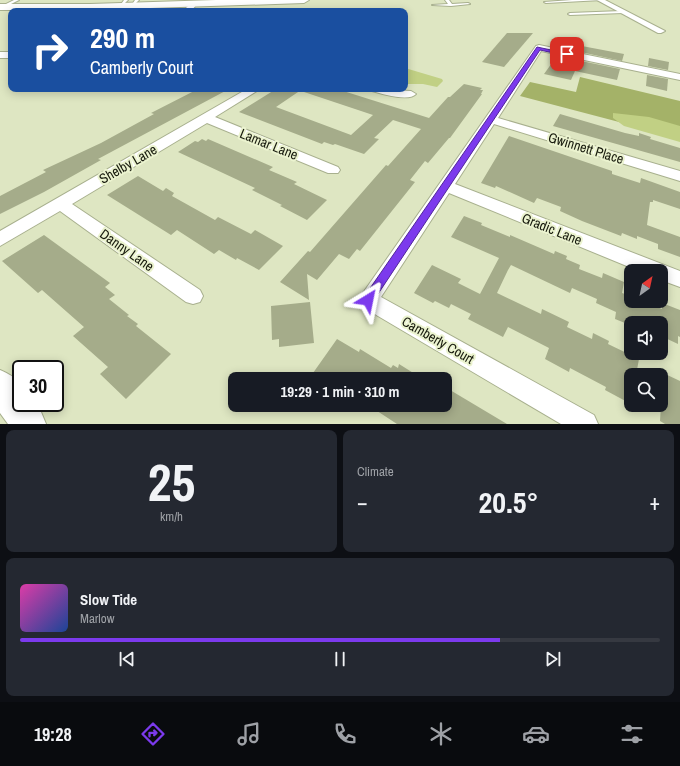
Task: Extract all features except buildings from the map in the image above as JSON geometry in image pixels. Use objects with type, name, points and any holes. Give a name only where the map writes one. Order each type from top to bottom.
[{"type":"main road","points":[[1,7],[129,3],[191,7],[304,0]]},
{"type":"main road","points":[[0,386],[29,424]]},
{"type":"street","points":[[600,0],[661,31]]},
{"type":"street","name":"Camberly Court","points":[[585,424],[368,300],[492,120],[539,48],[680,78]]},
{"type":"street","name":"Shelby Lane","points":[[0,239],[250,92]]},
{"type":"street","points":[[387,92],[411,94]]},
{"type":"street","name":"Lamar Lane","points":[[206,118],[332,170]]},
{"type":"street","name":"Gwinnett Place","points":[[492,120],[680,176]]},
{"type":"street","name":"Gradic Lane","points":[[446,186],[642,264]]},
{"type":"street","name":"Danny Lane","points":[[61,204],[193,296]]},
{"type":"street","name":"Gradic Lane","points":[[668,274],[680,279]]},
{"type":"lane","points":[[1,7],[17,0]]},
{"type":"lane","points":[[447,0],[451,5]]},
{"type":"lane","points":[[546,2],[600,0]]},
{"type":"lane","points":[[586,1],[608,12]]},
{"type":"lane","points":[[434,5],[468,4]]},
{"type":"lane","points":[[570,14],[622,12]]},
{"type":"shaded area","points":[[408,69],[442,79],[443,81],[437,87],[423,84],[408,84]]},
{"type":"shaded area","points":[[580,77],[680,101],[680,138],[520,96],[530,82],[576,92]]},
{"type":"shaded area","points":[[613,113],[649,117],[680,126],[680,142],[624,126],[613,118]]},
{"type":"route","points":[[368,300],[492,120],[539,48],[567,54]]}]
